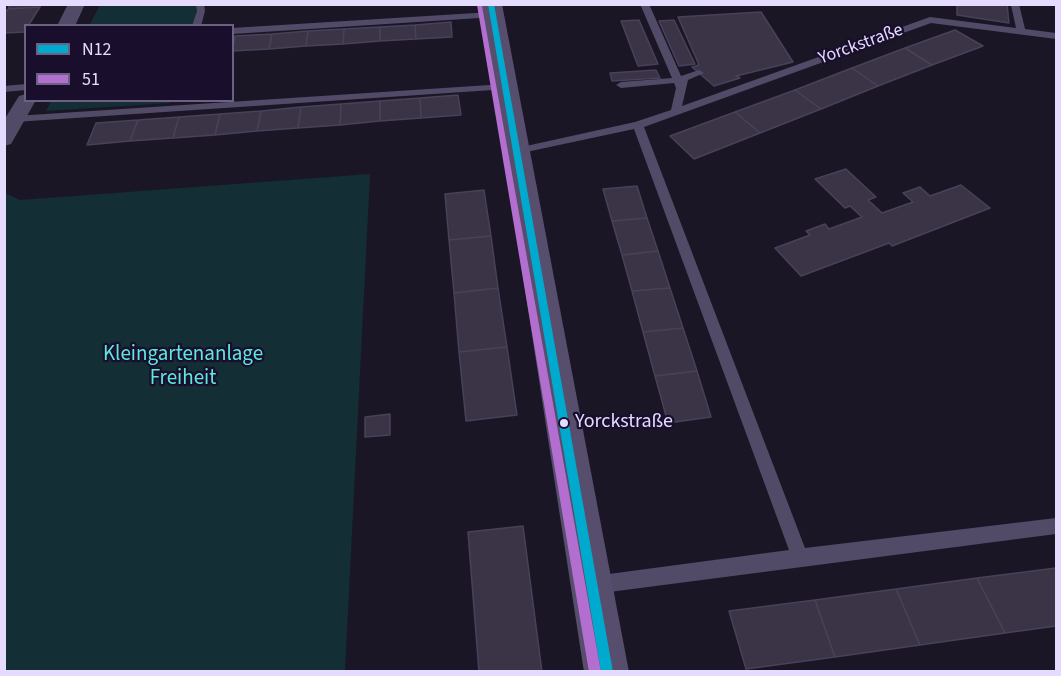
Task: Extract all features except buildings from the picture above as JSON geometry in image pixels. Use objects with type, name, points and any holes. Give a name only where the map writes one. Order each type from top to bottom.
[{"type":"main road","points":[[491,10],[607,672]]},
{"type":"street","points":[[67,24],[77,4]]},
{"type":"street","points":[[4,139],[25,102]]},
{"type":"lane","points":[[197,24],[201,11],[200,4]]},
{"type":"lane","points":[[644,4],[679,84],[675,112]]},
{"type":"lane","points":[[1015,5],[1021,32]]},
{"type":"lane","points":[[234,31],[491,10]]},
{"type":"lane","name":"Yorckstraße","points":[[516,151],[638,125],[930,20],[1056,36]]},
{"type":"lane","points":[[621,85],[679,84],[702,76]]},
{"type":"lane","points":[[4,89],[24,87]]},
{"type":"lane","points":[[234,102],[505,87]]},
{"type":"lane","points":[[15,119],[225,102]]},
{"type":"lane","points":[[638,125],[800,556]]},
{"type":"lane","points":[[592,585],[800,556],[1056,525]]},
{"type":"green space","points":[[100,5],[199,5],[196,24],[90,24]]},
{"type":"green space","points":[[50,102],[170,102],[170,103],[46,111]]},
{"type":"green space","name":"Kleingartenanlage Freiheit","points":[[370,174],[345,671],[5,671],[5,193],[20,200]]},
{"type":"transit line","name":"N12","points":[[491,4],[607,672]]},
{"type":"transit line","name":"51","points":[[479,6],[595,672]]},
{"type":"place","name":"Yorckstraße","points":[[564,423]]}]
